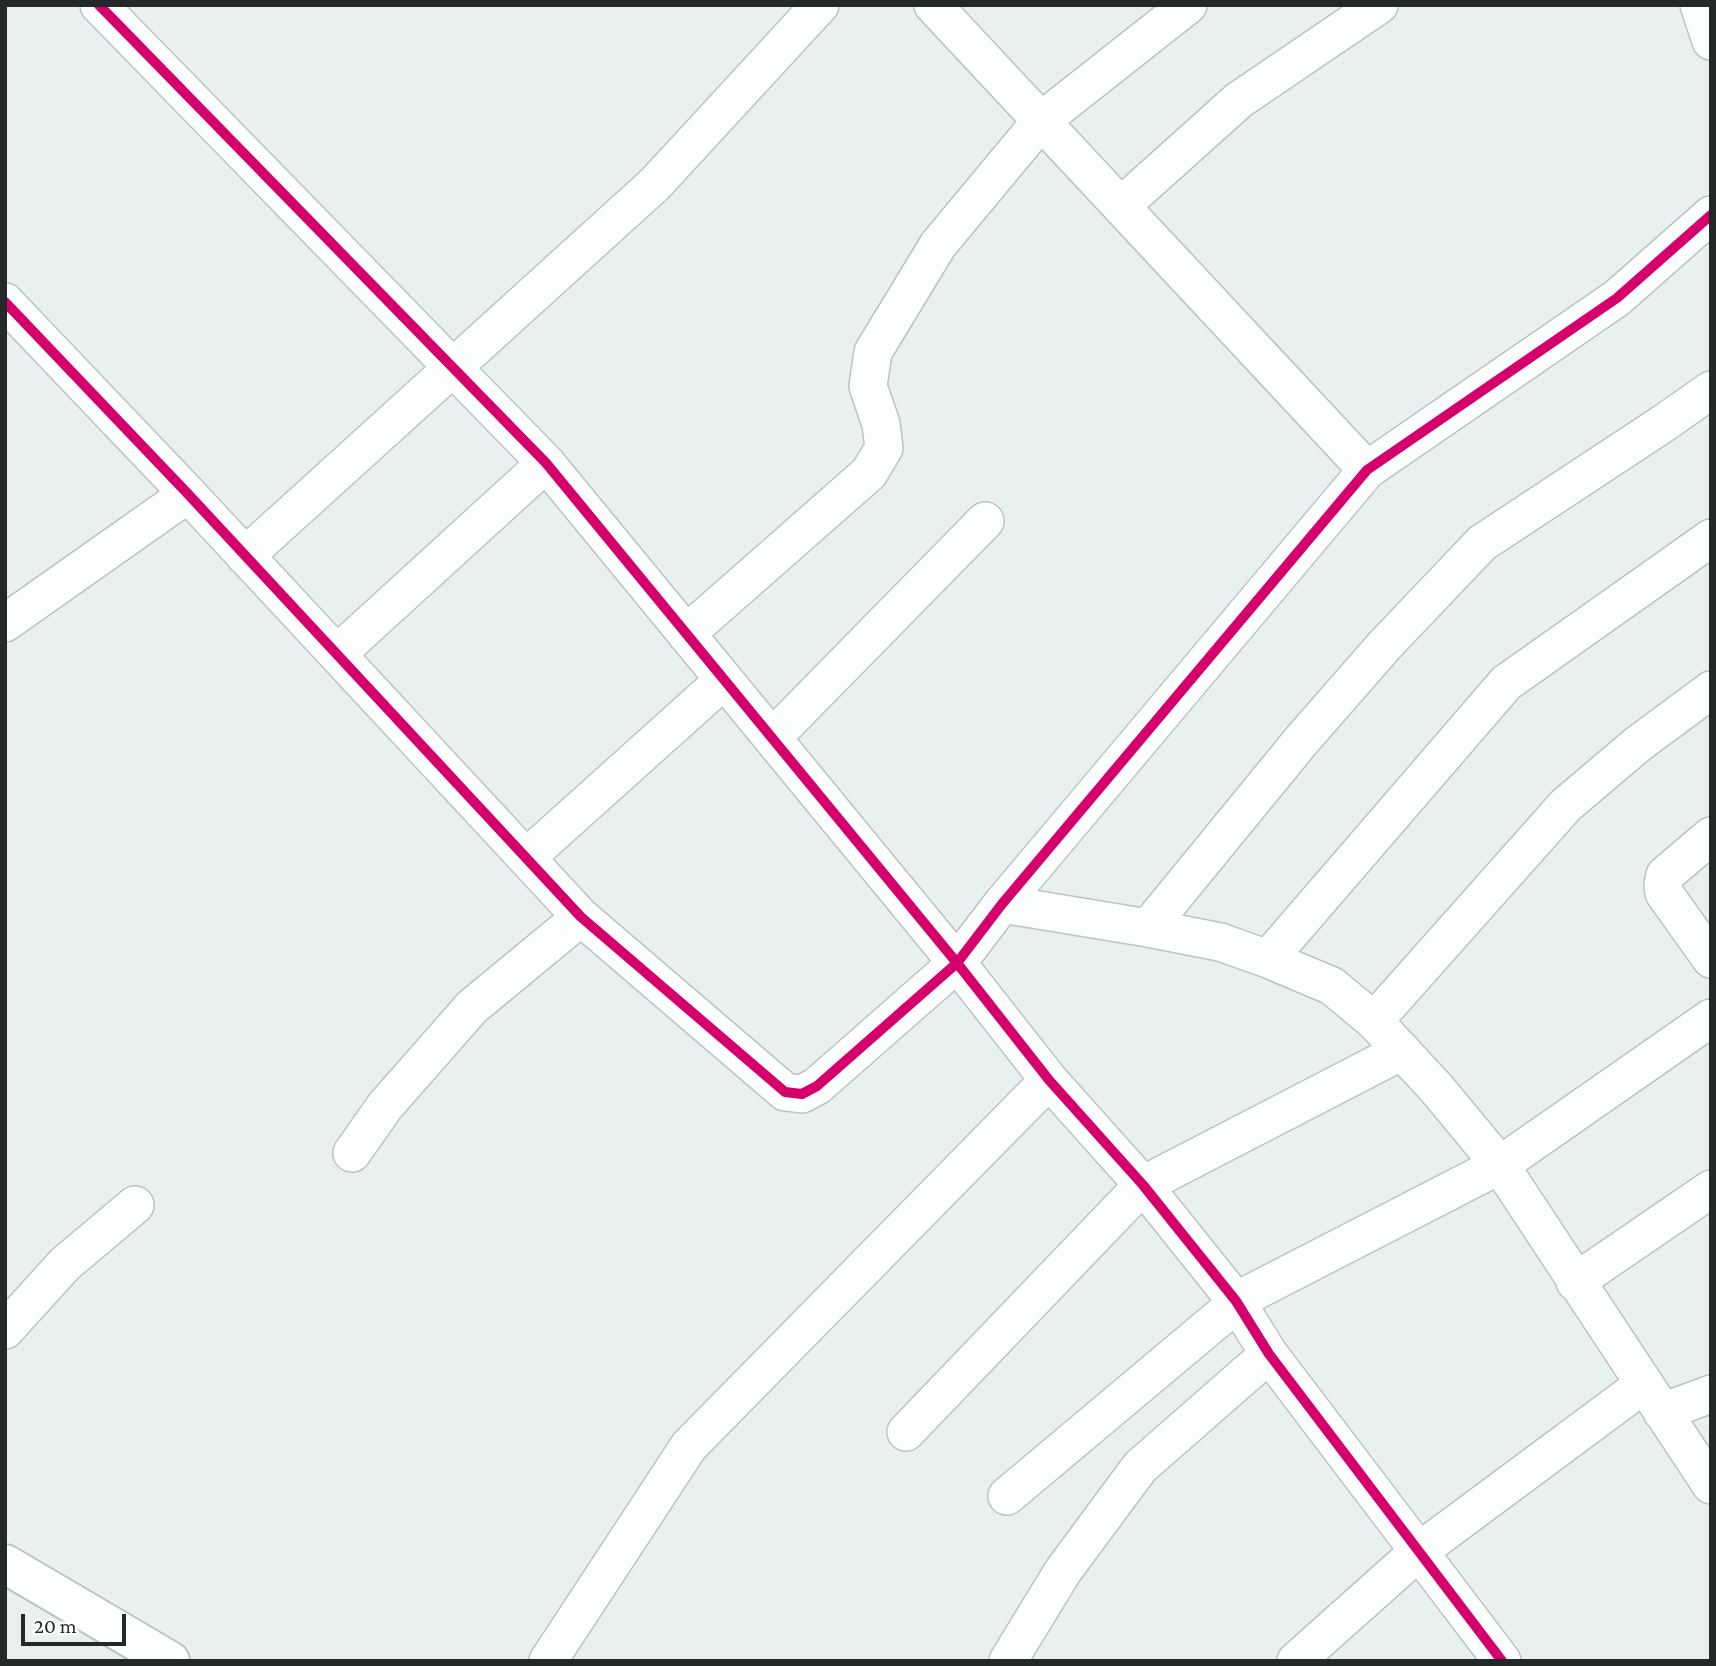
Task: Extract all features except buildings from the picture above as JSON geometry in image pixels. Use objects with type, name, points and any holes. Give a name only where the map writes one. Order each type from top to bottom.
[{"type":"street","points":[[245,556],[655,184],[820,5]]},
{"type":"street","points":[[933,5],[1367,470]]},
{"type":"street","points":[[687,634],[869,473],[884,448],[881,424],[869,386],[873,352],[938,244],[1041,121],[1188,5]]},
{"type":"street","points":[[1121,206],[1240,100],[1379,5]]},
{"type":"street","points":[[1699,5],[1711,41]]},
{"type":"street","points":[[116,11],[546,463],[957,963],[1049,1080],[1143,1185],[1236,1302],[1269,1354],[1502,1661]]},
{"type":"street","points":[[5,302],[188,494],[580,917],[785,1092],[802,1094],[817,1086],[957,963],[1002,904],[1367,470],[1617,298],[1711,215]]},
{"type":"street","points":[[1148,928],[1301,741],[1384,646],[1482,543],[1664,424],[1711,390]]},
{"type":"street","points":[[337,654],[546,463]]},
{"type":"street","points":[[5,623],[188,494]]},
{"type":"street","points":[[772,737],[985,521]]},
{"type":"street","points":[[1269,959],[1506,683],[1711,538]]},
{"type":"street","points":[[526,858],[724,680]]},
{"type":"street","points":[[1374,1021],[1566,805],[1638,744],[1711,690]]},
{"type":"street","points":[[1711,836],[1665,875],[1663,885],[1664,893],[1711,959]]},
{"type":"street","points":[[1002,904],[1220,943],[1269,959],[1332,986],[1374,1021],[1500,1165],[1711,1485]]},
{"type":"street","points":[[352,1153],[385,1106],[472,1007],[580,917]]},
{"type":"street","points":[[1007,1496],[1236,1302],[1500,1165],[1711,1018]]},
{"type":"street","points":[[906,1432],[1143,1185],[1402,1051]]},
{"type":"street","points":[[548,1661],[689,1446],[1049,1080]]},
{"type":"street","points":[[1575,1282],[1706,1203]]},
{"type":"street","points":[[5,1330],[65,1264],[135,1205]]},
{"type":"street","points":[[1008,1661],[1063,1572],[1140,1467],[1269,1354]]},
{"type":"street","points":[[1296,1661],[1418,1552],[1653,1398],[1711,1394]]},
{"type":"street","points":[[5,1564],[170,1661]]},
{"type":"cycle path","points":[[99,5],[546,463],[957,963],[1049,1080],[1143,1185],[1236,1301],[1269,1354],[1502,1661]]},
{"type":"cycle path","points":[[5,302],[188,494],[581,917],[785,1092],[802,1094],[817,1086],[957,963],[1002,904],[1367,470],[1617,298],[1711,215]]}]
